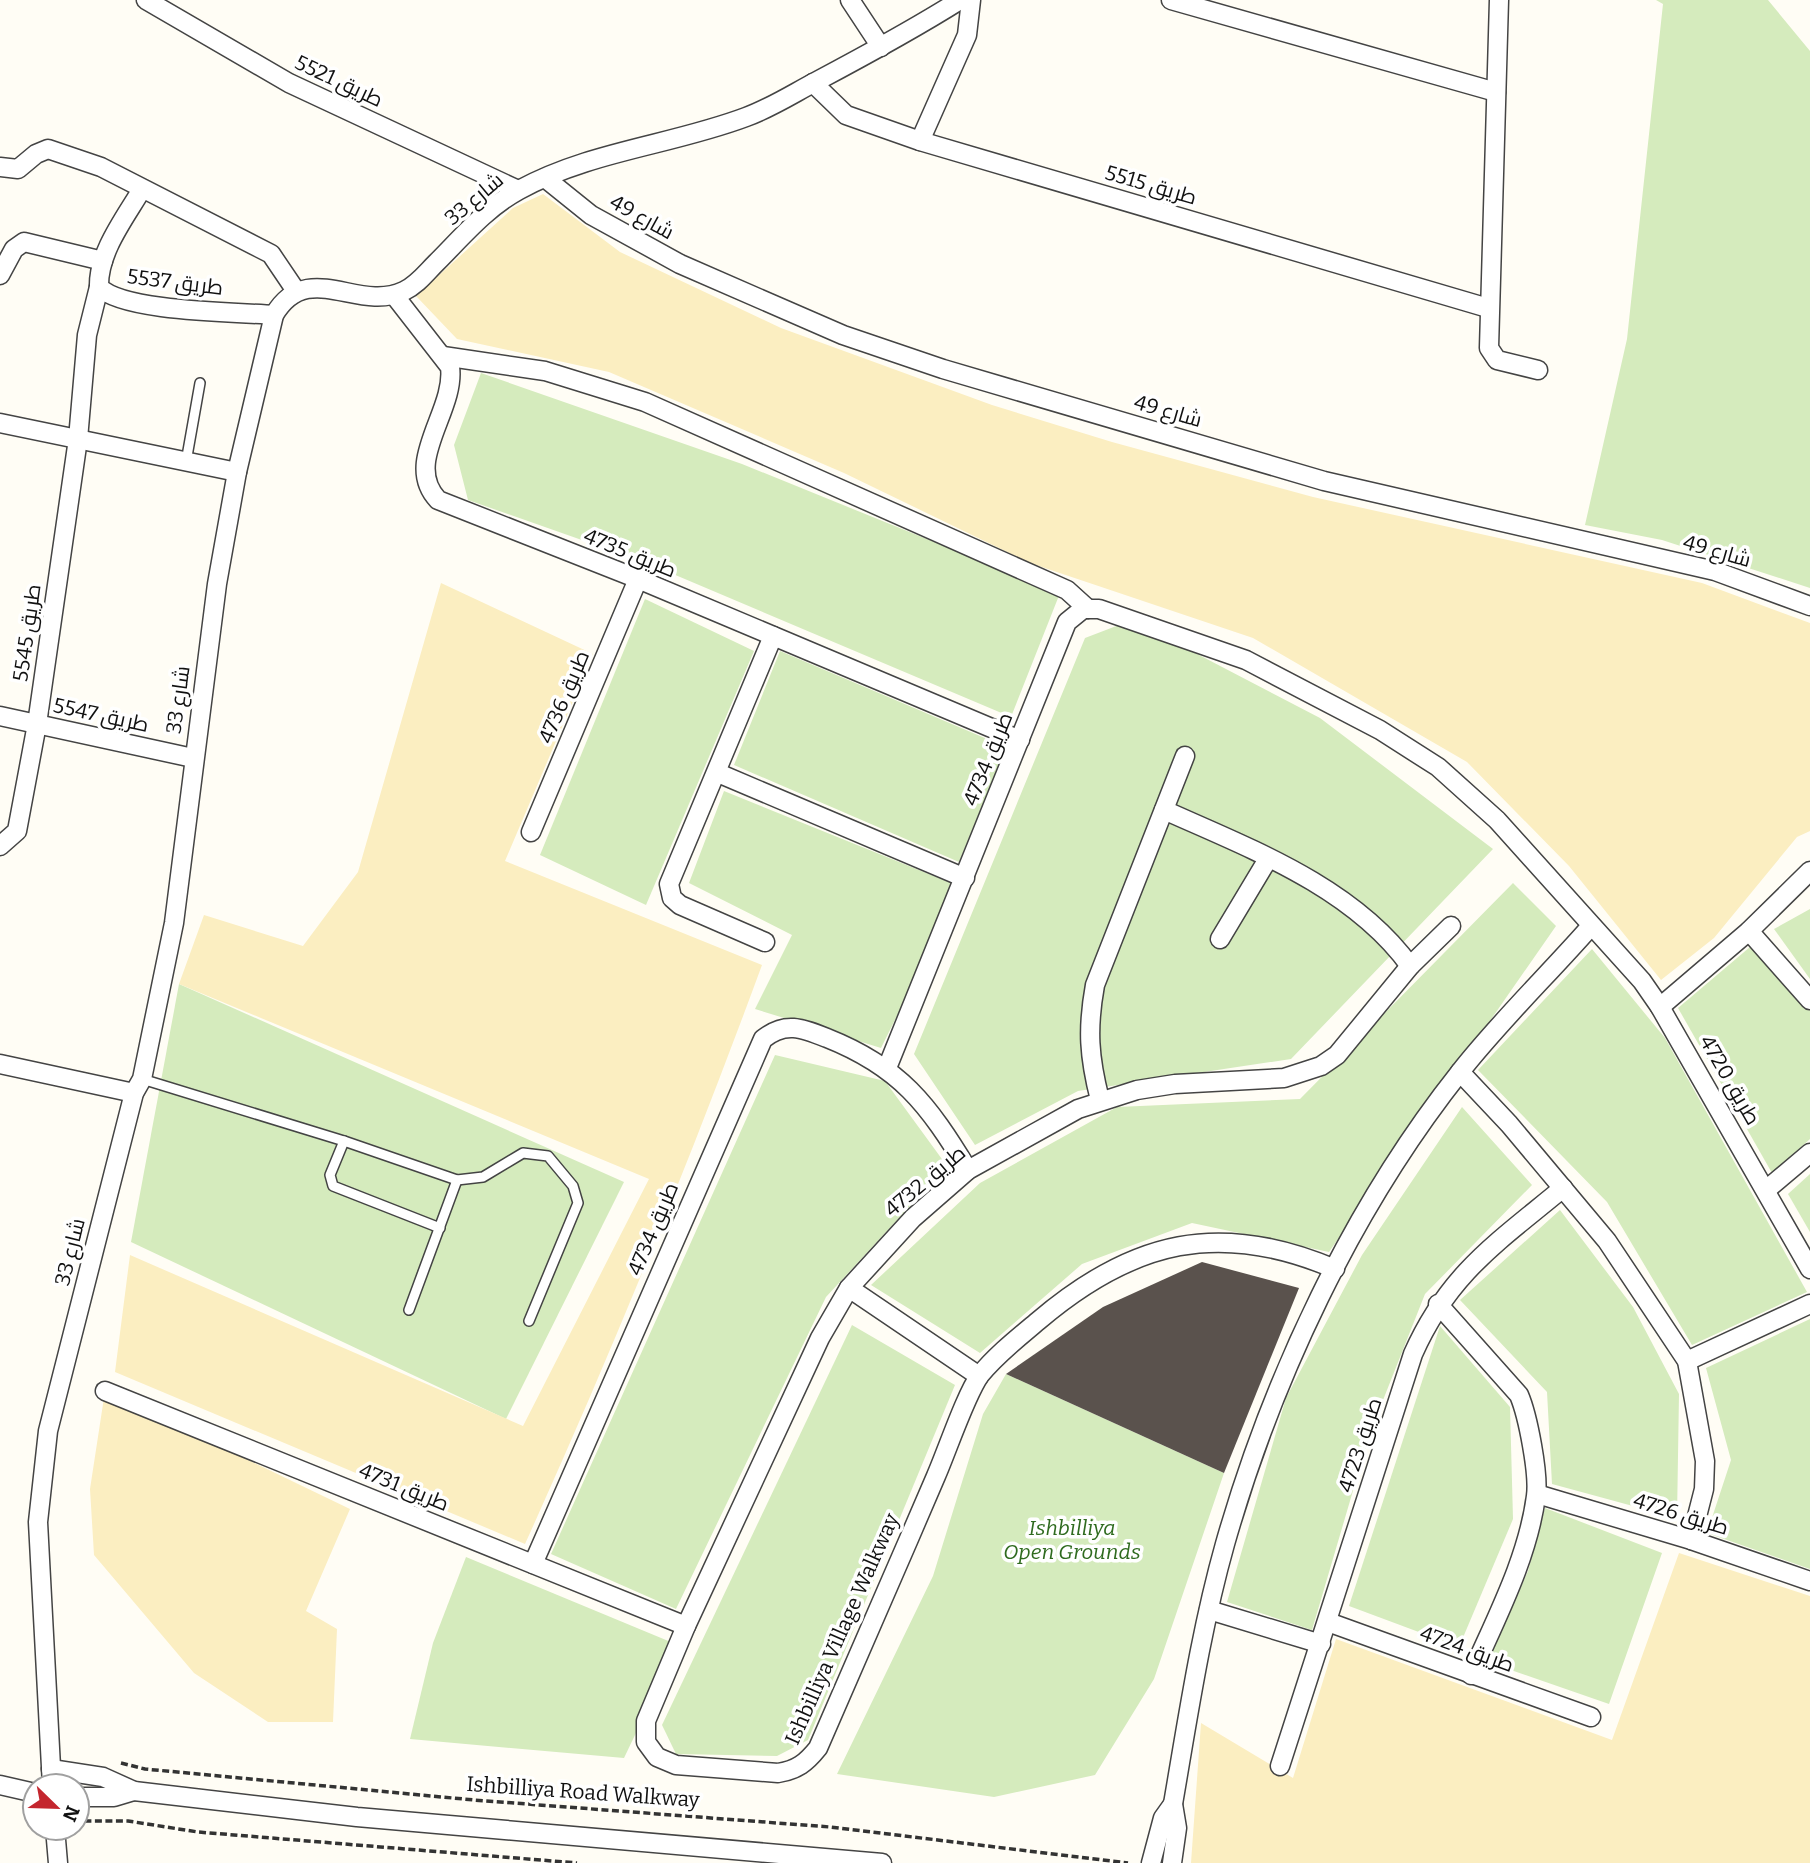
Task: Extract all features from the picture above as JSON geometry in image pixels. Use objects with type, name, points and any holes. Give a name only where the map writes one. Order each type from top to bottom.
[{"type":"street","name":"طريق 5521","points":[[146,0],[289,83],[519,190]]},
{"type":"street","points":[[850,0],[881,47]]},
{"type":"street","name":"شارع 33","points":[[394,295],[416,283],[489,211],[519,190],[599,157],[745,117],[898,39],[960,0]]},
{"type":"street","points":[[920,141],[967,35],[971,0]]},
{"type":"street","points":[[1171,0],[1496,92]]},
{"type":"street","points":[[1499,0],[1488,308],[1491,355],[1504,363],[1538,370]]},
{"type":"street","name":"طريق 5515","points":[[813,83],[846,115],[920,141],[1488,308]]},
{"type":"street","points":[[0,167],[18,169],[36,154],[48,149],[101,167],[271,254],[296,291],[312,287],[371,296],[394,295]]},
{"type":"street","name":"شارع 49","points":[[545,178],[592,215],[680,264],[843,335],[931,365],[1324,481],[1715,571],[1810,606]]},
{"type":"street","name":"طريق 5537","points":[[142,189],[103,261],[99,287],[106,295],[133,303],[274,315]]},
{"type":"street","points":[[0,275],[15,249],[24,242],[103,261]]},
{"type":"street","name":"طريق 5545","points":[[0,846],[17,831],[37,724],[78,439],[87,335],[99,287]]},
{"type":"street","name":"شارع 33","points":[[52,1772],[38,1522],[40,1483],[48,1431],[138,1086],[174,923],[217,584],[237,472],[274,315],[284,298],[296,291]]},
{"type":"street","name":"طريق 4735","points":[[394,295],[450,367],[452,382],[425,461],[429,491],[447,506],[638,579],[1020,740]]},
{"type":"street","points":[[443,356],[545,371],[645,402],[1067,590],[1088,608],[1099,609],[1245,660],[1380,730],[1438,767],[1497,820],[1591,926],[1460,1072],[1391,1171],[1335,1269],[1296,1346],[1265,1421],[1236,1508],[1209,1610],[1173,1804],[1177,1828],[1172,1863]]},
{"type":"street","points":[[0,423],[237,472]]},
{"type":"street","name":"طريق 4736","points":[[531,832],[638,579]]},
{"type":"street","name":"طريق 4734","points":[[887,1068],[1067,622],[1088,608]]},
{"type":"street","points":[[765,942],[680,905],[668,884],[774,636]]},
{"type":"street","name":"طريق 5547","points":[[0,716],[193,758]]},
{"type":"street","points":[[1100,1100],[1090,1062],[1088,1023],[1095,985],[1185,756]]},
{"type":"street","points":[[718,772],[965,878]]},
{"type":"street","points":[[1164,810],[1268,859],[1364,915],[1390,939],[1410,966]]},
{"type":"street","points":[[1220,939],[1268,859]]},
{"type":"street","points":[[1660,1007],[1749,931],[1810,871]]},
{"type":"street","name":"طريق 4732","points":[[646,1721],[686,1626],[820,1338],[849,1287],[913,1218],[968,1170],[1058,1119],[1100,1100],[1175,1084],[1284,1078],[1303,1074],[1336,1055],[1410,966],[1451,926]]},
{"type":"street","name":"طريق 4720","points":[[1591,926],[1642,981],[1660,1007],[1810,1269]]},
{"type":"street","points":[[1749,931],[1810,1000]]},
{"type":"street","name":"طريق 4734","points":[[533,1564],[763,1039],[774,1030],[788,1026],[803,1028],[856,1049],[887,1068],[925,1103],[968,1170]]},
{"type":"street","points":[[0,1064],[138,1086]]},
{"type":"street","points":[[1460,1072],[1607,1241],[1687,1361],[1705,1461],[1704,1489],[1691,1539]]},
{"type":"street","points":[[1766,1190],[1810,1153]]},
{"type":"street","name":"طريق 4723","points":[[1280,1766],[1413,1354],[1438,1304],[1471,1265],[1563,1188]]},
{"type":"street","name":"Ishbilliya Village Walkway","points":[[646,1721],[646,1742],[657,1757],[676,1765],[778,1773],[794,1770],[808,1761],[818,1748],[979,1376],[1066,1297],[1119,1266],[1172,1247],[1214,1241],[1256,1243],[1297,1253],[1335,1269]]},
{"type":"street","points":[[849,1287],[979,1376]]},
{"type":"street","points":[[1438,1304],[1519,1395],[1526,1412],[1536,1494],[1518,1564],[1471,1675]]},
{"type":"street","points":[[1687,1361],[1810,1304]]},
{"type":"street","name":"طريق 4731","points":[[105,1391],[686,1626]]},
{"type":"street","name":"طريق 4726","points":[[1536,1494],[1691,1539],[1810,1581]]},
{"type":"street","points":[[1209,1610],[1321,1644]]},
{"type":"street","name":"طريق 4724","points":[[1328,1622],[1591,1717]]},
{"type":"street","points":[[91,1777],[103,1777],[134,1791],[528,1833],[804,1859],[883,1863]]},
{"type":"street","points":[[0,1785],[21,1790]]},
{"type":"street","points":[[91,1797],[114,1797],[134,1791]]},
{"type":"street","points":[[1151,1863],[1163,1818],[1173,1804]]},
{"type":"street","points":[[56,1842],[58,1863]]},
{"type":"lane","points":[[186,462],[200,383]]},
{"type":"lane","points":[[138,1086],[344,1141],[457,1180],[483,1177],[515,1156],[531,1152],[554,1161],[575,1191],[577,1210],[529,1321]]},
{"type":"lane","points":[[344,1141],[330,1175],[333,1186],[440,1228]]},
{"type":"lane","points":[[409,1310],[457,1180]]},
{"type":"path","name":"Ishbilliya Road Walkway","points":[[110,1760],[145,1769],[460,1798],[830,1827],[1128,1863]]},
{"type":"path","points":[[91,1821],[128,1821],[198,1832],[577,1863]]},
{"type":"green space","points":[[1656,0],[1768,0],[1810,51],[1810,588],[1662,540],[1585,525],[1627,339],[1663,4]]},
{"type":"green space","points":[[481,373],[742,464],[1060,593],[1011,717],[647,563],[468,500],[454,445]]},
{"type":"green space","points":[[645,599],[754,651],[646,905],[540,855]]},
{"type":"green space","points":[[1132,620],[1320,718],[1493,849],[1291,1059],[1078,1091],[975,1145],[914,1054],[1085,638]]},
{"type":"green space","points":[[780,651],[1006,747],[959,862],[734,765]]},
{"type":"green space","points":[[724,791],[961,887],[881,1048],[755,1009],[792,935],[689,883]]},
{"type":"green space","points":[[1513,883],[1556,926],[1329,1252],[1192,1223],[1082,1264],[980,1353],[871,1285],[980,1183],[1117,1107],[1300,1099]]},
{"type":"green space","points":[[1810,909],[1810,979],[1774,929]]},
{"type":"green space","points":[[1750,947],[1810,1008],[1810,1139],[1772,1173],[1678,1008]]},
{"type":"green space","points":[[1592,949],[1665,1038],[1807,1292],[1692,1345],[1607,1202],[1478,1070]]},
{"type":"green space","points":[[179,984],[624,1182],[506,1419],[131,1242]]},
{"type":"green space","points":[[775,1055],[885,1081],[947,1166],[826,1297],[676,1609],[551,1554]]},
{"type":"green space","points":[[1462,1107],[1532,1185],[1425,1294],[1370,1433],[1312,1630],[1227,1602],[1286,1398],[1362,1255]]},
{"type":"green space","points":[[1810,1174],[1810,1232],[1788,1194]]},
{"type":"green space","points":[[1560,1210],[1633,1307],[1679,1394],[1677,1518],[1552,1484],[1547,1392],[1460,1300]]},
{"type":"green space","points":[[1810,1319],[1810,1569],[1707,1533],[1731,1460],[1706,1368]]},
{"type":"green space","points":[[852,1325],[955,1385],[808,1740],[777,1756],[676,1754],[662,1725]]},
{"type":"green space","points":[[1440,1326],[1510,1407],[1513,1519],[1459,1647],[1349,1606]]},
{"type":"green space","name":"Ishbilliya Open Grounds","points":[[1006,1374],[1224,1473],[1154,1679],[1095,1775],[994,1797],[837,1774],[933,1576],[983,1414]]},
{"type":"green space","points":[[1545,1508],[1662,1553],[1609,1704],[1488,1662],[1528,1571]]},
{"type":"green space","points":[[466,1557],[678,1645],[624,1758],[410,1739],[433,1643]]},
{"type":"sand","points":[[543,194],[620,252],[781,328],[992,405],[1112,442],[1313,497],[1702,583],[1810,623],[1810,831],[1797,837],[1714,938],[1661,980],[1569,866],[1467,762],[1253,638],[1030,563],[844,473],[609,372],[457,339],[416,296],[513,208]]},
{"type":"sand","points":[[441,583],[593,654],[505,861],[762,965],[649,1257],[525,1544],[115,1372],[130,1255],[523,1426],[649,1179],[179,984],[204,915],[303,946],[358,872]]},
{"type":"sand","points":[[105,1391],[350,1509],[306,1611],[337,1629],[333,1722],[268,1722],[194,1673],[94,1555],[90,1489]]},
{"type":"sand","points":[[1679,1553],[1810,1596],[1810,1863],[1191,1863],[1201,1723],[1293,1778],[1336,1639],[1612,1740]]},
{"type":"building","points":[[1202,1262],[1299,1288],[1224,1473],[1006,1374],[1103,1307]]}]
